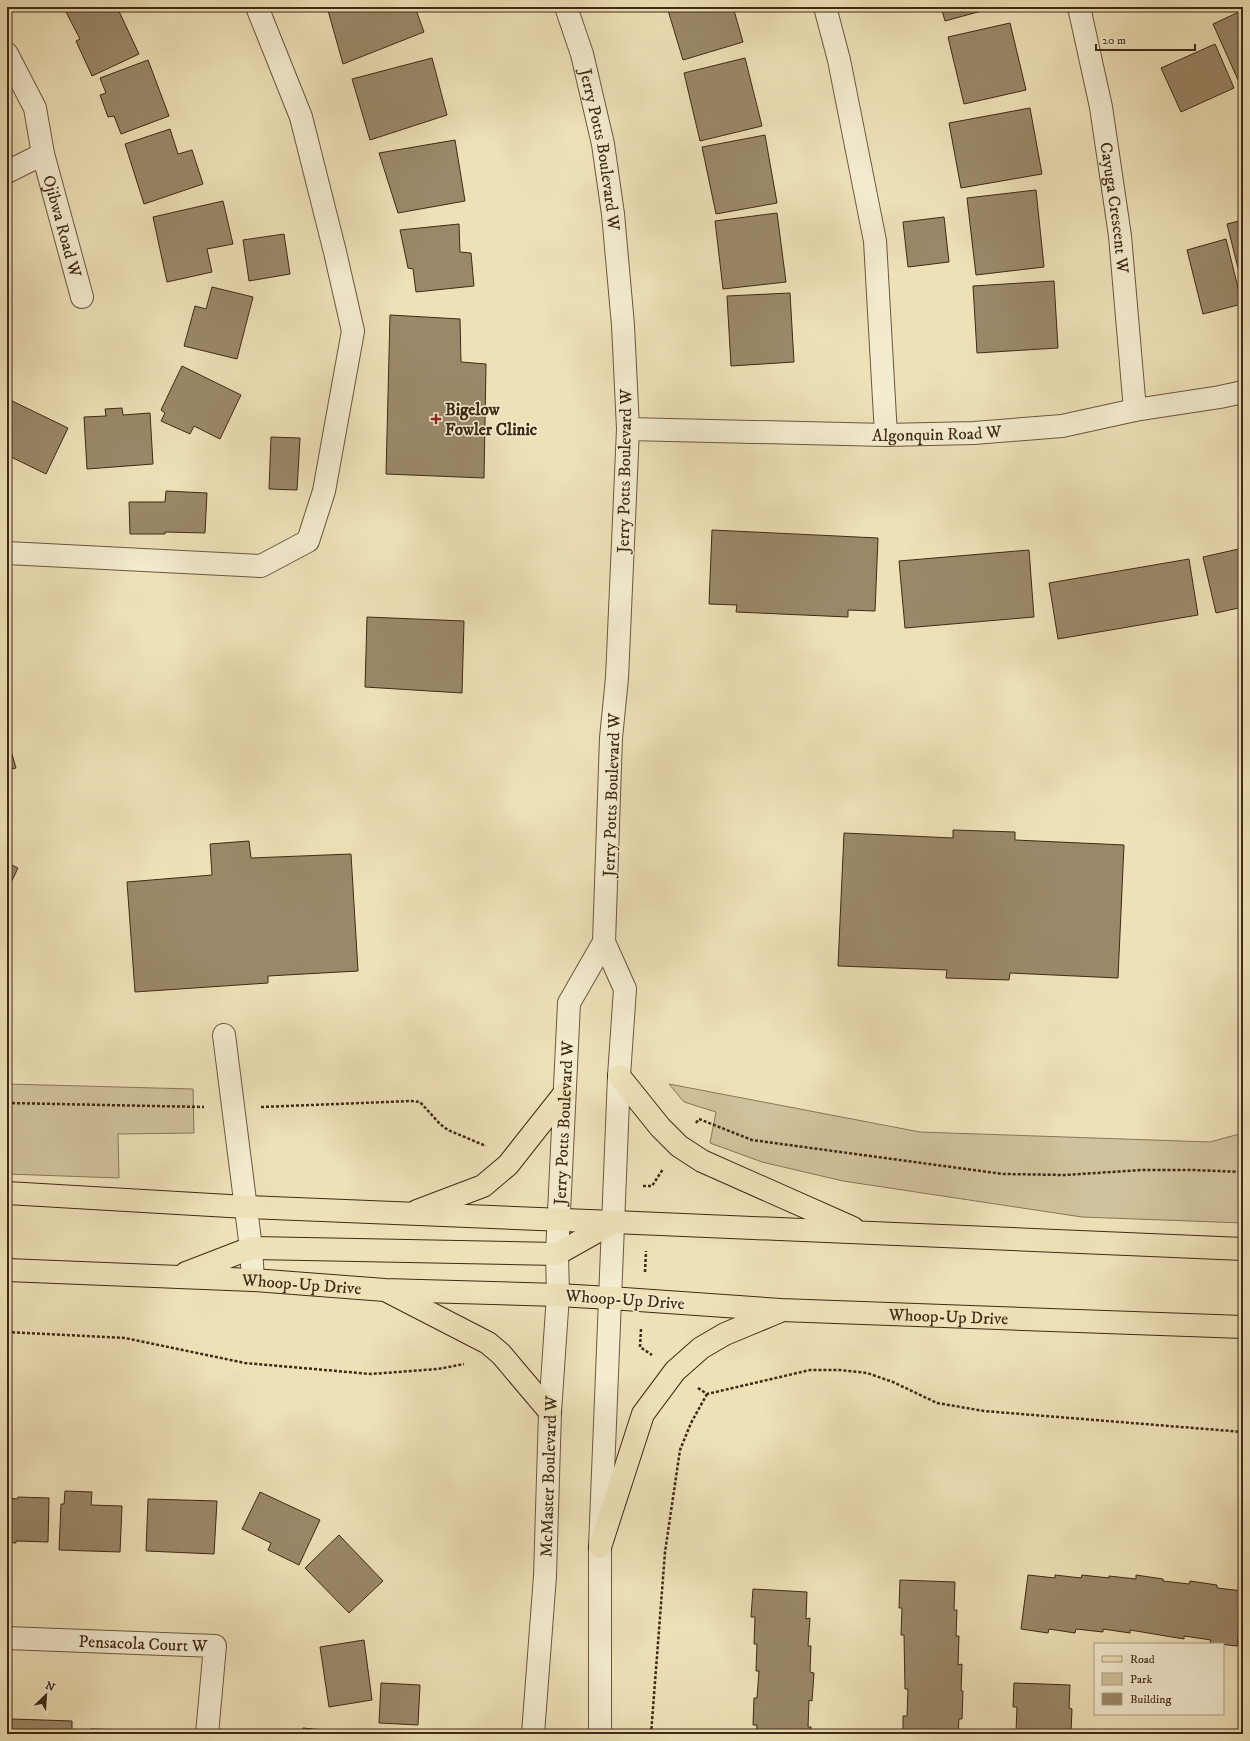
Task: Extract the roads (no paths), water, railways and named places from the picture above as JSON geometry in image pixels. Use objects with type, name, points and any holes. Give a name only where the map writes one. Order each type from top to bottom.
[{"type":"main road","points":[[618,1076],[660,1127],[679,1146],[716,1167],[865,1234]]},
{"type":"main road","points":[[409,1214],[483,1186],[508,1165],[564,1094]]},
{"type":"main road","points":[[7,1193],[246,1208],[559,1219],[865,1234],[1243,1249]]},
{"type":"main road","points":[[178,1277],[251,1248],[557,1254],[614,1222]]},
{"type":"main road","name":"Whoop-Up Drive","points":[[7,1270],[253,1280],[385,1290],[558,1295],[781,1310],[1243,1327]]},
{"type":"main road","points":[[385,1290],[488,1343],[501,1354],[550,1412]]},
{"type":"main road","points":[[600,1547],[643,1414],[675,1371],[701,1348],[719,1338],[781,1310]]},
{"type":"street","points":[[7,553],[262,566],[308,541],[324,491],[353,331],[301,117],[257,7]]},
{"type":"street","name":"Jerry Potts Boulevard W","points":[[566,7],[582,54],[603,144],[613,214],[622,318],[628,429],[617,678],[612,738],[604,942],[625,989],[618,1076],[614,1222]]},
{"type":"street","points":[[825,7],[839,60],[875,240],[886,435]]},
{"type":"street","name":"Cayuga Crescent W","points":[[1080,7],[1101,107],[1120,236],[1135,410]]},
{"type":"street","name":"Ojibwa Road W","points":[[7,54],[35,108],[43,154],[82,297]]},
{"type":"street","name":"Ojibwa Road W","points":[[7,172],[43,154]]},
{"type":"street","name":"Algonquin Road W","points":[[628,429],[886,435],[974,433],[1062,426],[1135,410],[1220,398],[1243,392]]},
{"type":"street","name":"Jerry Potts Boulevard W","points":[[559,1219],[569,1003],[604,942]]},
{"type":"street","points":[[224,1035],[251,1248],[253,1280]]},
{"type":"street","name":"McMaster Boulevard W","points":[[532,1734],[545,1576],[550,1412],[558,1295],[557,1254],[559,1219]]},
{"type":"street","points":[[600,1734],[600,1547],[614,1222]]},
{"type":"street","name":"Pensacola Court W","points":[[7,1638],[215,1646],[208,1734]]},
{"type":"place","name":"Bigelow Fowler Clinic","points":[[436,419]]}]
